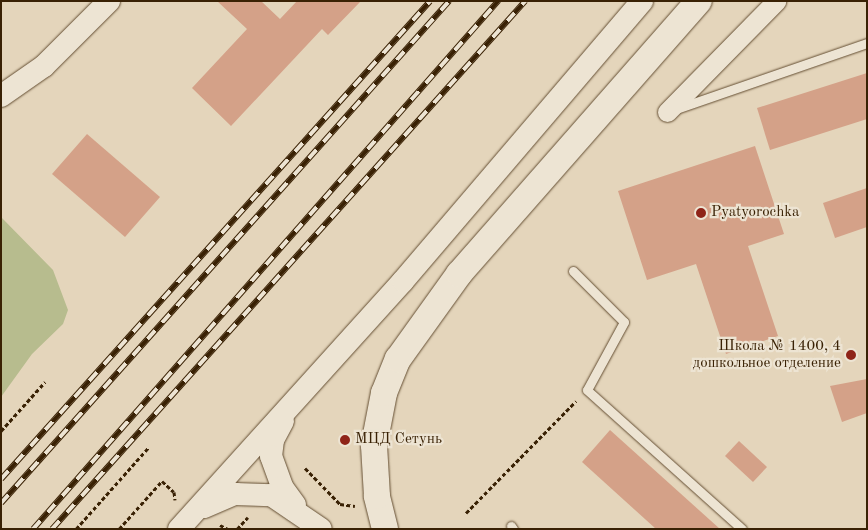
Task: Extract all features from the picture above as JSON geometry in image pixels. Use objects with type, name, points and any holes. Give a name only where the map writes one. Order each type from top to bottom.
[{"type":"main road","points":[[385,529],[377,496],[374,444],[384,393],[398,359],[459,274],[699,1]]},
{"type":"street","points":[[1,96],[44,66],[109,1]]},
{"type":"street","points":[[179,529],[289,408],[642,1]]},
{"type":"street","points":[[667,112],[776,1]]},
{"type":"street","points":[[289,408],[273,440],[271,456],[282,487],[299,510],[320,529]]},
{"type":"street","points":[[196,510],[235,494],[255,492],[271,495],[299,510]]},
{"type":"lane","points":[[667,112],[867,43]]},
{"type":"lane","points":[[573,271],[624,322],[587,390],[742,529]]},
{"type":"path","points":[[1,431],[45,382]]},
{"type":"path","points":[[466,513],[587,390]]},
{"type":"path","points":[[76,529],[149,446]]},
{"type":"path","points":[[305,468],[340,504],[364,507]]},
{"type":"path","points":[[119,529],[158,484]]},
{"type":"green space","points":[[1,217],[53,270],[68,310],[63,324],[32,354],[1,397]]},
{"type":"building","points":[[217,1],[261,1],[280,19],[297,1],[361,1],[328,35],[322,29],[231,126],[192,88],[247,29]]},
{"type":"building","points":[[867,73],[867,119],[770,150],[757,108]]},
{"type":"building","points":[[87,134],[160,197],[125,237],[52,174]]},
{"type":"building","points":[[755,146],[784,234],[748,246],[778,336],[726,354],[696,264],[647,280],[618,191]]},
{"type":"building","points":[[867,188],[867,227],[835,238],[823,203]]},
{"type":"building","points":[[867,379],[867,413],[842,422],[830,386]]},
{"type":"building","points":[[610,430],[720,529],[656,529],[582,462]]},
{"type":"building","points":[[739,441],[767,467],[753,482],[725,456]]},
{"type":"railway","points":[[1,479],[430,1]]},
{"type":"railway","points":[[1,503],[449,1]]},
{"type":"railway","points":[[33,529],[498,1]]},
{"type":"railway","points":[[52,529],[525,1]]},
{"type":"place","name":"Pyatyorochka","points":[[701,213]]},
{"type":"place","name":"Школа № 1400, 4 дошкольное отделение","points":[[851,355]]},
{"type":"place","name":"МЦД Сетунь","points":[[345,440]]}]
